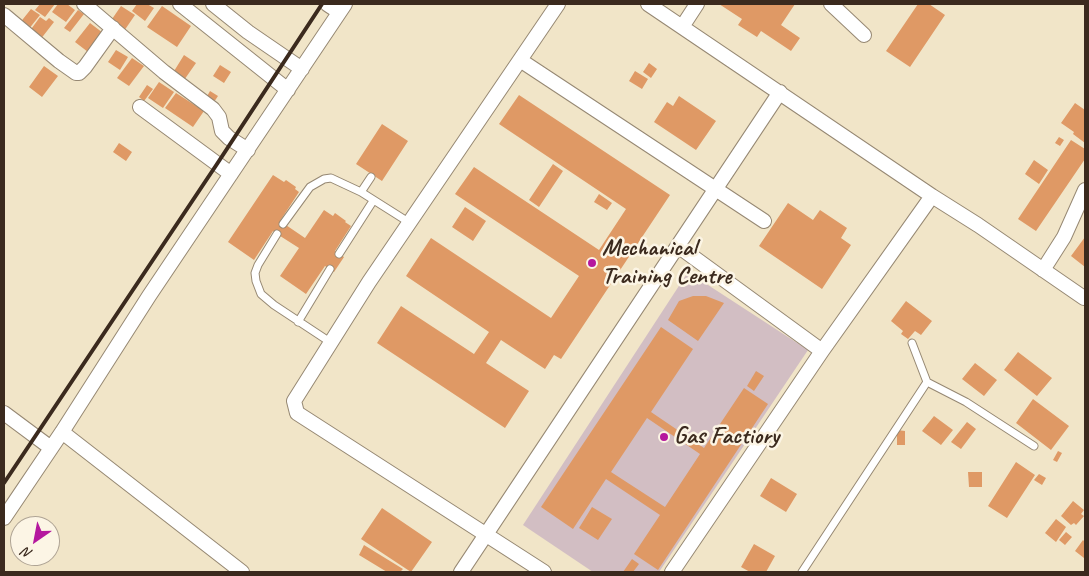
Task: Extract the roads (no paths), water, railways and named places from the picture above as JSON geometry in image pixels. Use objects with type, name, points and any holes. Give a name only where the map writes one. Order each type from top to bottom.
[{"type":"street","points":[[84,4],[164,72],[213,109],[219,117],[222,131],[229,138],[248,150]]},
{"type":"street","points":[[180,4],[288,90]]},
{"type":"street","points":[[200,19],[212,4],[248,32],[302,69]]},
{"type":"street","points":[[4,518],[62,432],[149,296],[342,8],[327,4]]},
{"type":"street","points":[[544,572],[297,413],[294,405],[295,398],[330,342],[558,4]]},
{"type":"street","points":[[648,4],[932,196],[978,224],[1084,298]]},
{"type":"street","points":[[682,27],[697,4]]},
{"type":"street","points":[[831,4],[864,35]]},
{"type":"street","points":[[4,15],[76,73],[84,67],[113,28]]},
{"type":"street","points":[[520,60],[764,221]]},
{"type":"street","points":[[461,572],[780,92]]},
{"type":"street","points":[[140,107],[231,174]]},
{"type":"street","points":[[1043,270],[1064,237],[1085,190]]},
{"type":"street","points":[[672,572],[822,351],[932,196]]},
{"type":"street","points":[[678,246],[822,351]]},
{"type":"street","points":[[4,413],[51,448]]},
{"type":"street","points":[[62,432],[242,572]]},
{"type":"lane","points":[[361,192],[372,177]]},
{"type":"lane","points":[[283,224],[310,187],[324,179],[331,178],[361,192],[410,223]]},
{"type":"lane","points":[[340,254],[373,201]]},
{"type":"lane","points":[[276,234],[255,273],[256,281],[262,294],[298,322],[330,342]]},
{"type":"lane","points":[[298,322],[330,269]]},
{"type":"lane","points":[[912,343],[927,382],[966,402],[1034,446]]},
{"type":"lane","points":[[802,572],[927,382]]},
{"type":"railway","points":[[4,483],[322,4]]},
{"type":"place","name":"Mechanical Training Centre","points":[[592,263]]},
{"type":"place","name":"Gas Factiory","points":[[664,437]]}]
